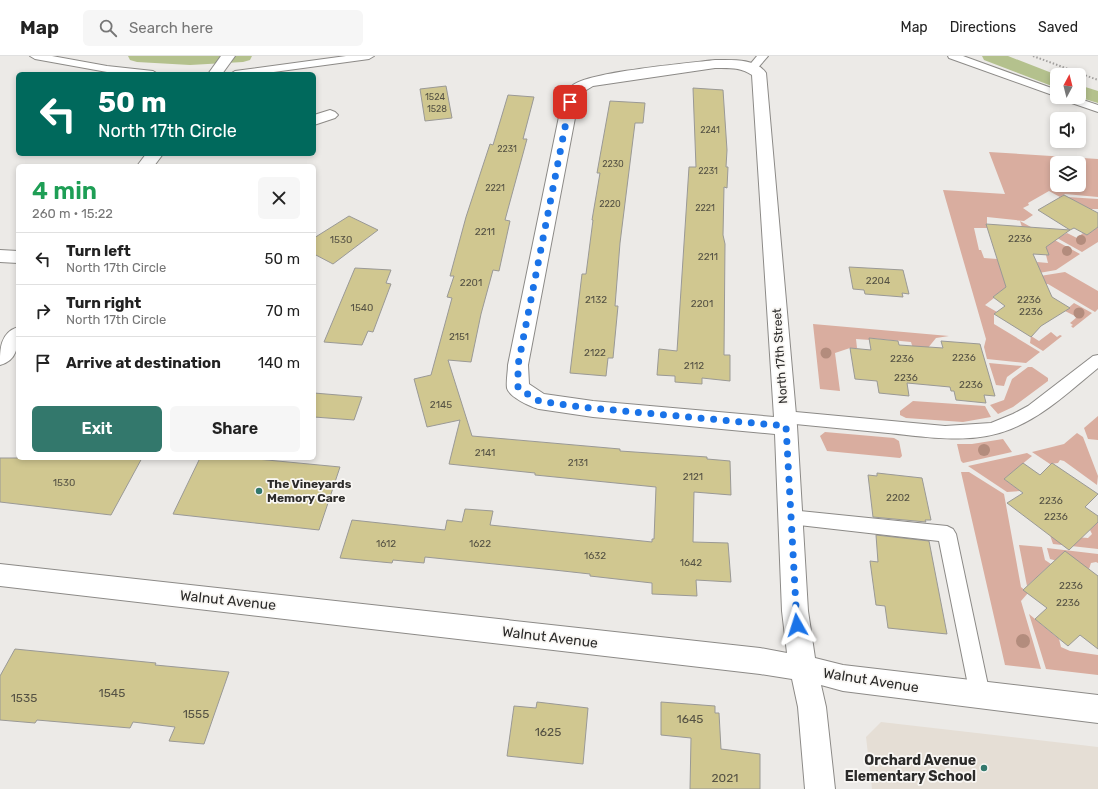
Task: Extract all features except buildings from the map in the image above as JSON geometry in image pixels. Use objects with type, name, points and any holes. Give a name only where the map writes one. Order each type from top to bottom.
[{"type":"street","points":[[216,72],[228,56]]},
{"type":"street","points":[[758,62],[715,64],[612,78],[588,83],[577,89],[570,102],[518,365],[518,388],[539,401],[585,408],[785,422]]},
{"type":"street","name":"North 17th Street","points":[[758,62],[785,422],[795,611],[803,668],[812,707],[820,789]]},
{"type":"street","points":[[316,119],[330,115]]},
{"type":"street","points":[[0,256],[16,258]]},
{"type":"street","points":[[0,358],[16,337]]},
{"type":"street","name":"Walnut Avenue","points":[[0,575],[760,661],[803,668],[843,678],[1098,709]]},
{"type":"lane","points":[[35,56],[107,69],[135,72]]},
{"type":"lane","points":[[250,72],[369,56]]},
{"type":"lane","points":[[953,56],[1050,91]]},
{"type":"lane","points":[[1084,104],[1098,109]]},
{"type":"lane","points":[[785,422],[945,432],[968,432],[991,429],[1010,423],[1031,411],[1098,360]]},
{"type":"lane","points":[[790,517],[947,534],[980,695]]},
{"type":"path","points":[[1033,56],[1098,80]]},
{"type":"shaded area","points":[[989,152],[1051,156],[1050,156],[1050,192],[1028,203],[1029,205],[1023,208],[1033,215],[1024,221],[987,217],[987,228],[974,228],[979,250],[981,250],[984,258],[997,259],[999,264],[1040,276],[1065,272],[1098,291],[1098,309],[1095,312],[1048,284],[1033,286],[1008,286],[985,305],[997,312],[994,314],[994,324],[1040,352],[1026,363],[987,359],[984,347],[986,339],[943,190],[1005,194]]},
{"type":"shaded area","points":[[1086,158],[1098,159],[1098,197],[1065,194],[1060,197],[1051,192],[1086,192]]},
{"type":"shaded area","points":[[1067,197],[1098,199],[1098,209],[1090,209]]},
{"type":"shaded area","points":[[1020,221],[1080,254],[1056,270],[1039,273],[1037,262],[1048,263],[1046,255],[1049,255],[1022,227]]},
{"type":"shaded area","points":[[1098,227],[1098,242],[1082,252],[1057,238],[1067,233],[1077,238],[1083,233],[1087,235]]},
{"type":"shaded area","points":[[1074,303],[1092,313],[1073,328],[1071,326],[1073,325],[1070,323],[1077,317],[1065,311]]},
{"type":"shaded area","points":[[813,324],[949,336],[936,338],[923,354],[914,352],[911,342],[870,338],[870,340],[856,339],[857,348],[850,348],[835,353],[840,391],[820,389]]},
{"type":"shaded area","points":[[1051,332],[1057,337],[1060,335],[1062,336],[1043,351],[1030,343],[1031,336],[1039,341]]},
{"type":"shaded area","points":[[989,363],[1022,366],[1007,377],[1004,386],[996,385]]},
{"type":"shaded area","points":[[1028,367],[1032,367],[1048,378],[1048,381],[1013,407],[998,414],[990,405],[1004,400],[1012,379]]},
{"type":"shaded area","points":[[913,401],[985,406],[991,417],[963,422],[906,418],[900,415],[900,411]]},
{"type":"shaded area","points":[[1098,416],[1098,440],[1088,439],[1084,428]]},
{"type":"shaded area","points":[[825,432],[894,438],[899,441],[902,456],[900,458],[827,451],[820,436]]},
{"type":"shaded area","points":[[1077,433],[1083,437],[1098,476],[1097,485],[1064,461],[1060,460],[1058,463],[1050,464],[1032,452],[1064,444]]},
{"type":"shaded area","points":[[1003,439],[1012,452],[963,463],[961,461],[957,444],[972,444]]},
{"type":"shaded area","points":[[1027,453],[1032,456],[1004,479],[1021,491],[1007,492],[968,466]]},
{"type":"shaded area","points":[[961,472],[969,472],[1004,494],[1021,587],[1028,593],[1021,601],[1041,669],[1005,665]]},
{"type":"shaded area","points":[[1098,522],[1098,549],[1053,544],[1050,535],[1088,538],[1092,534],[1090,530]]},
{"type":"shaded area","points":[[1019,545],[1042,547],[1045,560],[1051,564],[1027,586]]},
{"type":"shaded area","points":[[1047,548],[1098,554],[1098,563],[1091,563],[1089,569],[1050,559]]},
{"type":"shaded area","points":[[1029,614],[1059,639],[1061,647],[1070,651],[1098,655],[1098,675],[1046,669]]},
{"type":"shaded area","name":"Orchard Avenue Elementary School","points":[[881,722],[1098,747],[1098,789],[872,789],[866,737]]},
{"type":"waterway","points":[[137,56],[164,59],[243,56]]},
{"type":"waterway","points":[[991,56],[1050,79]]},
{"type":"waterway","points":[[1086,93],[1098,97]]},
{"type":"place","name":"The Vineyards Memory Care","points":[[259,491]]},
{"type":"place","name":"Orchard Avenue Elementary School","points":[[984,768]]},
{"type":"route","points":[[570,102],[518,365],[518,388],[539,401],[593,409],[786,426],[795,611],[797,625]]}]
